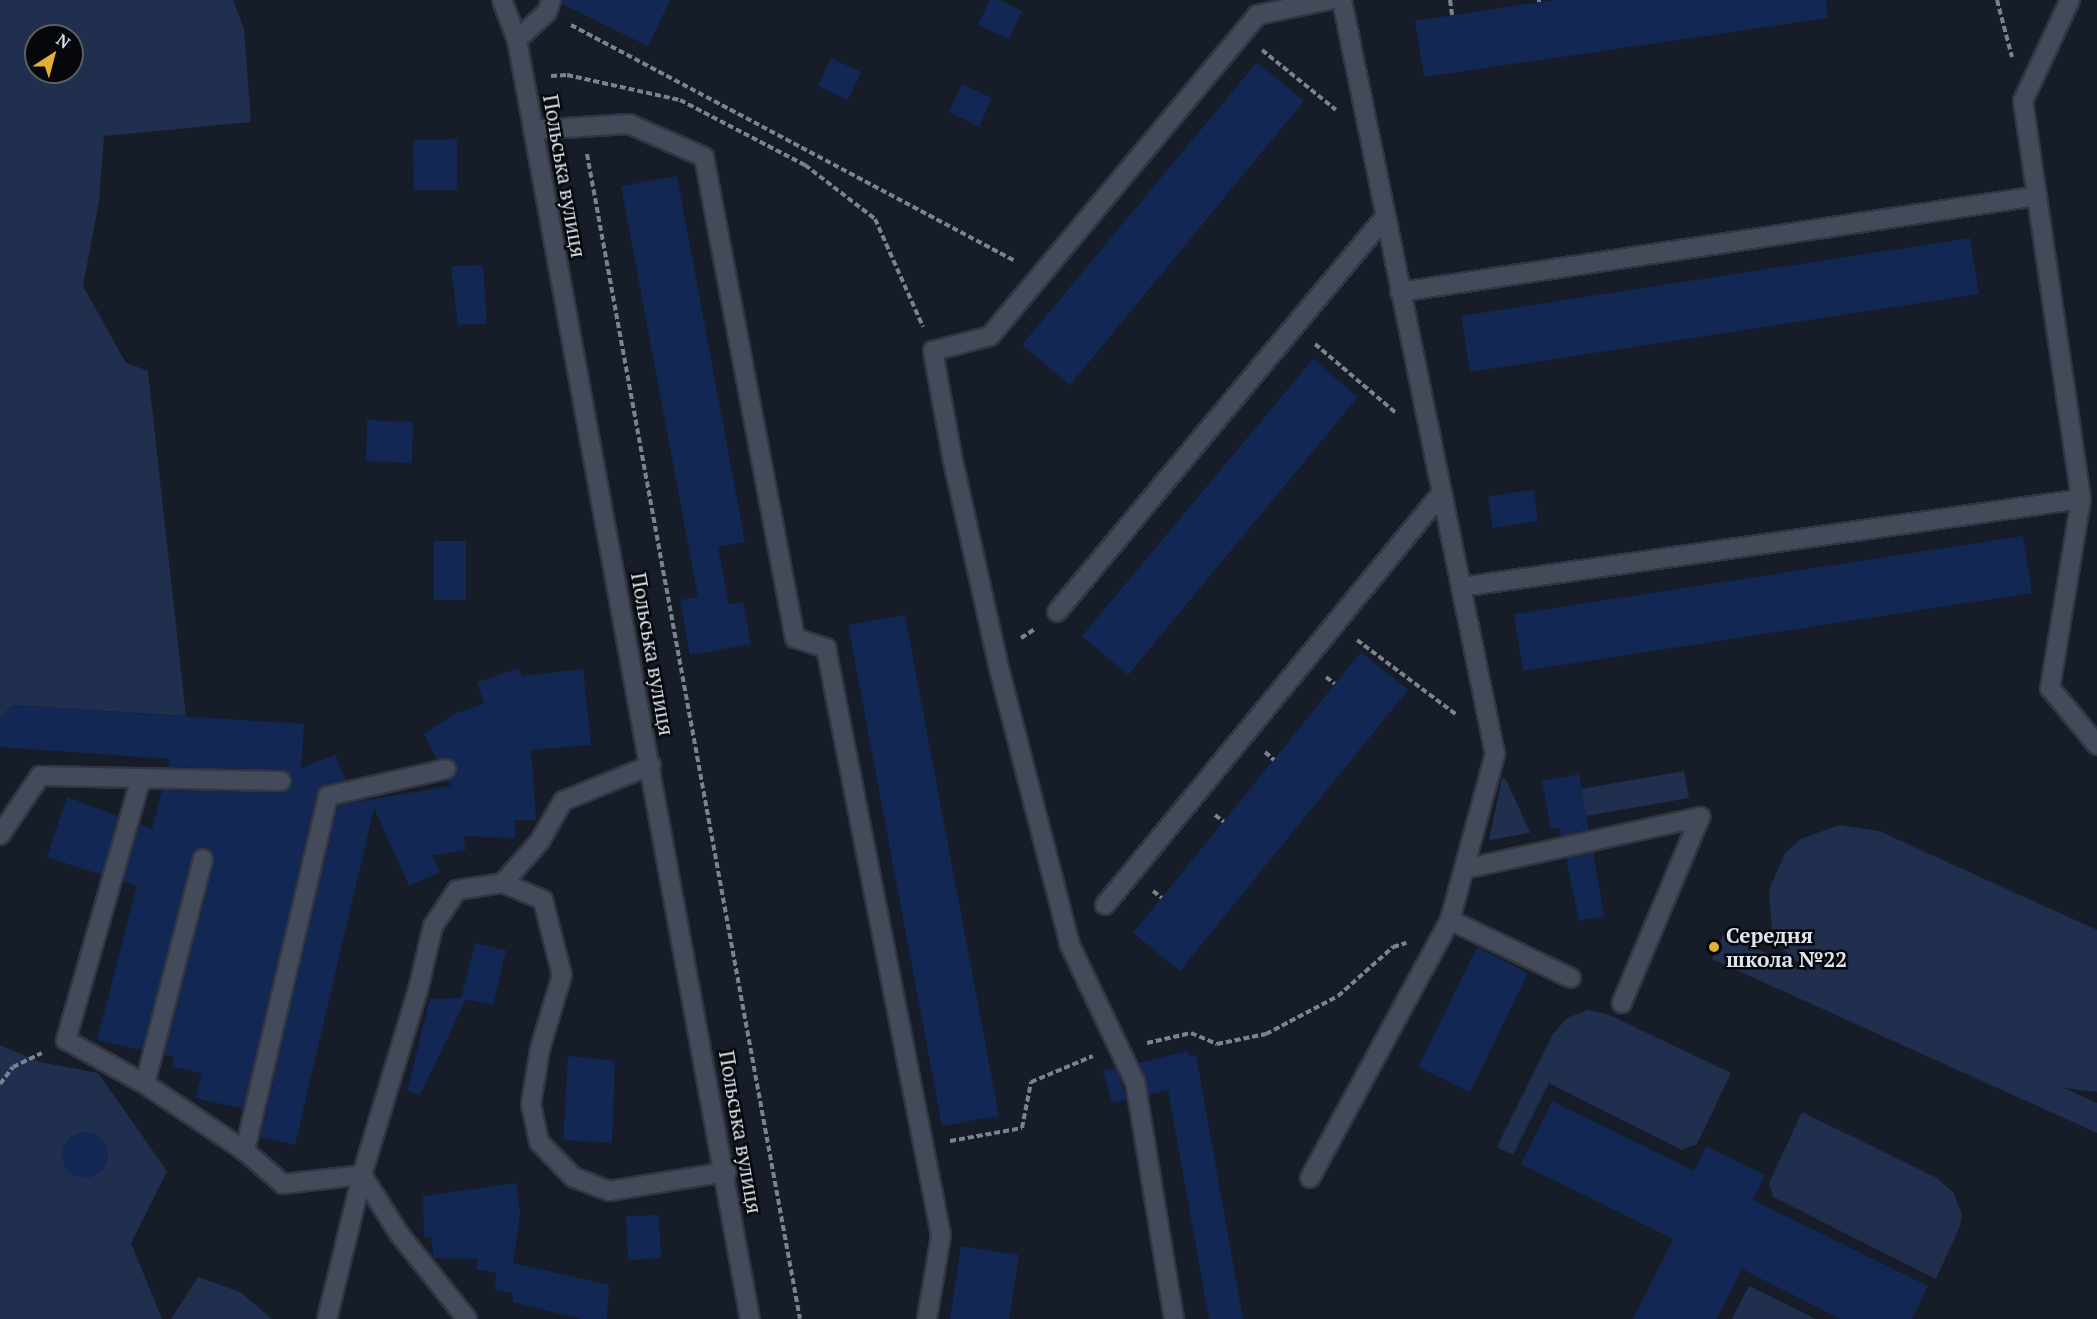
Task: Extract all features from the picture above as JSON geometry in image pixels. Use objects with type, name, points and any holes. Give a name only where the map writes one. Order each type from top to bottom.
[{"type":"street","name":"Польська вулиця","points":[[502,0],[517,40],[726,1172],[750,1319]]},
{"type":"street","points":[[1174,1319],[1136,1082],[1070,945],[994,647],[933,351],[990,336],[1257,15],[1328,0]]},
{"type":"street","points":[[1310,1178],[1446,926],[1495,754],[1342,0]]},
{"type":"street","points":[[2070,0],[2023,101],[2081,499],[2050,688],[2097,745]]},
{"type":"street","points":[[517,40],[549,6]]},
{"type":"street","points":[[533,130],[629,124],[704,157],[795,638],[826,648],[923,1146],[940,1235],[927,1319]]},
{"type":"street","points":[[1400,292],[2037,196]]},
{"type":"street","points":[[1057,612],[1385,217]]},
{"type":"street","points":[[1105,905],[1441,494]]},
{"type":"street","points":[[1461,587],[2081,499]]},
{"type":"street","points":[[503,883],[540,842],[563,801],[651,765]]},
{"type":"street","points":[[245,1151],[328,796],[446,769]]},
{"type":"street","points":[[0,835],[40,776],[281,781]]},
{"type":"street","points":[[141,778],[66,1040],[145,1084],[245,1151],[283,1184],[362,1175]]},
{"type":"street","points":[[1464,869],[1700,817],[1622,1003]]},
{"type":"street","points":[[145,1084],[203,859]]},
{"type":"street","points":[[327,1319],[362,1175],[418,990],[433,926],[457,890],[503,883],[543,900],[562,975],[540,1049],[531,1104],[539,1142],[573,1177],[609,1191],[726,1172]]},
{"type":"street","points":[[1446,926],[1571,978]]},
{"type":"street","points":[[362,1175],[400,1235],[467,1319]]},
{"type":"path","points":[[1450,0],[1452,15]]},
{"type":"path","points":[[1997,0],[2023,101]]},
{"type":"path","points":[[549,6],[1040,275]]},
{"type":"path","points":[[1242,33],[1369,137]]},
{"type":"path","points":[[523,77],[567,75],[680,100],[805,165],[875,219],[933,351]]},
{"type":"path","points":[[581,127],[800,1319]]},
{"type":"path","points":[[1294,326],[1431,443]]},
{"type":"path","points":[[994,647],[1024,637],[1057,612]]},
{"type":"path","points":[[1335,624],[1492,740]]},
{"type":"path","points":[[923,1146],[1022,1128],[1031,1082],[1096,1054],[1191,1033],[1217,1044],[1266,1034],[1338,996],[1393,947],[1446,926]]},
{"type":"path","points":[[0,1084],[13,1067],[66,1040]]},
{"type":"shaded area","points":[[0,0],[233,0],[244,29],[251,122],[104,136],[99,201],[83,286],[126,363],[148,371],[186,716],[12,705],[0,719]]},
{"type":"shaded area","points":[[1684,771],[1689,798],[1586,816],[1581,789]]},
{"type":"shaded area","points":[[1502,778],[1506,779],[1530,833],[1489,840]]},
{"type":"shaded area","points":[[1839,825],[1879,831],[2097,930],[2097,1092],[2064,1088],[2097,1103],[2097,1133],[1712,959],[1724,934],[1809,972],[1783,949],[1772,931],[1769,890],[1785,853],[1801,839]]},
{"type":"shaded area","points":[[1588,1010],[1607,1014],[1731,1073],[1697,1144],[1682,1150],[1549,1083],[1513,1155],[1497,1147],[1553,1034],[1567,1018]]},
{"type":"shaded area","points":[[0,1045],[40,1062],[98,1073],[167,1171],[131,1243],[162,1319],[0,1319]]},
{"type":"shaded area","points":[[1802,1112],[1937,1178],[1954,1193],[1962,1215],[1960,1226],[1936,1279],[1773,1197],[1769,1183]]},
{"type":"shaded area","points":[[198,1277],[240,1292],[272,1319],[171,1319]]},
{"type":"shaded area","points":[[1749,1286],[1816,1319],[1732,1319]]},
{"type":"building","points":[[562,0],[670,0],[648,46],[562,4]]},
{"type":"building","points":[[990,0],[999,0],[1022,11],[1009,39],[978,25]]},
{"type":"building","points":[[1553,0],[1826,0],[1828,18],[1424,77],[1415,21]]},
{"type":"building","points":[[831,58],[861,72],[848,100],[818,86]]},
{"type":"building","points":[[1257,62],[1304,101],[1070,385],[1022,345]]},
{"type":"building","points":[[962,84],[992,98],[979,127],[949,112]]},
{"type":"building","points":[[457,139],[457,190],[414,190],[413,140]]},
{"type":"building","points":[[677,176],[745,542],[718,547],[729,605],[743,602],[751,644],[690,655],[680,600],[698,597],[621,186]]},
{"type":"building","points":[[1970,238],[1979,294],[1470,372],[1461,316]]},
{"type":"building","points":[[483,265],[487,324],[458,325],[451,266]]},
{"type":"building","points":[[1313,359],[1358,397],[1128,675],[1082,636]]},
{"type":"building","points":[[367,420],[413,422],[412,463],[366,461]]},
{"type":"building","points":[[1534,490],[1538,521],[1493,528],[1488,496]]},
{"type":"building","points":[[2023,536],[2032,593],[1523,671],[1514,614]]},
{"type":"building","points":[[434,541],[466,541],[466,600],[434,600]]},
{"type":"building","points":[[905,615],[999,1116],[942,1126],[848,625]]},
{"type":"building","points":[[1361,652],[1408,690],[1180,971],[1133,933]]},
{"type":"building","points":[[519,668],[522,676],[583,669],[591,745],[531,750],[536,820],[515,820],[515,838],[463,836],[466,850],[432,856],[440,872],[409,886],[374,808],[295,1145],[260,1137],[337,805],[451,786],[448,780],[454,777],[457,766],[450,758],[437,760],[424,734],[454,714],[484,704],[477,682]]},
{"type":"building","points":[[12,705],[304,724],[301,768],[335,755],[346,780],[325,785],[317,793],[243,1109],[196,1098],[202,1073],[172,1067],[174,1057],[164,1055],[214,862],[206,848],[199,848],[192,856],[142,1050],[97,1040],[137,886],[123,881],[140,824],[152,829],[162,790],[281,792],[291,786],[291,775],[281,770],[168,767],[170,759],[0,747],[0,719]]},
{"type":"building","points":[[1579,774],[1589,830],[1561,836],[1559,828],[1551,829],[1542,781]]},
{"type":"building","points":[[67,797],[118,816],[102,875],[47,857]]},
{"type":"building","points":[[1593,852],[1604,916],[1579,921],[1566,858]]},
{"type":"building","points":[[475,943],[506,950],[493,1005],[466,999],[420,1095],[407,1091],[430,999],[461,998]]},
{"type":"building","points":[[1477,947],[1528,973],[1470,1092],[1418,1067]]},
{"type":"building","points":[[1188,1051],[1189,1056],[1196,1055],[1243,1319],[1209,1319],[1168,1090],[1148,1095],[1138,1063]]},
{"type":"building","points":[[568,1056],[615,1061],[612,1143],[563,1140]]},
{"type":"building","points":[[1116,1068],[1127,1100],[1112,1103],[1103,1071]]},
{"type":"building","points":[[1552,1101],[1694,1171],[1706,1146],[1765,1175],[1753,1200],[1928,1286],[1912,1319],[1841,1319],[1742,1269],[1717,1319],[1633,1319],[1673,1239],[1521,1164]]},
{"type":"building","points":[[85,1132],[101,1139],[108,1155],[101,1171],[85,1178],[69,1171],[62,1155],[69,1139]]},
{"type":"building","points":[[516,1183],[520,1214],[513,1263],[609,1285],[607,1319],[581,1319],[513,1302],[513,1293],[495,1290],[496,1273],[476,1269],[478,1259],[433,1258],[432,1238],[424,1237],[423,1196]]},
{"type":"building","points":[[659,1215],[661,1258],[628,1260],[626,1216]]},
{"type":"building","points":[[961,1246],[1019,1255],[1009,1319],[950,1319]]},
{"type":"place","name":"Середня школа №22","points":[[1714,947]]}]
